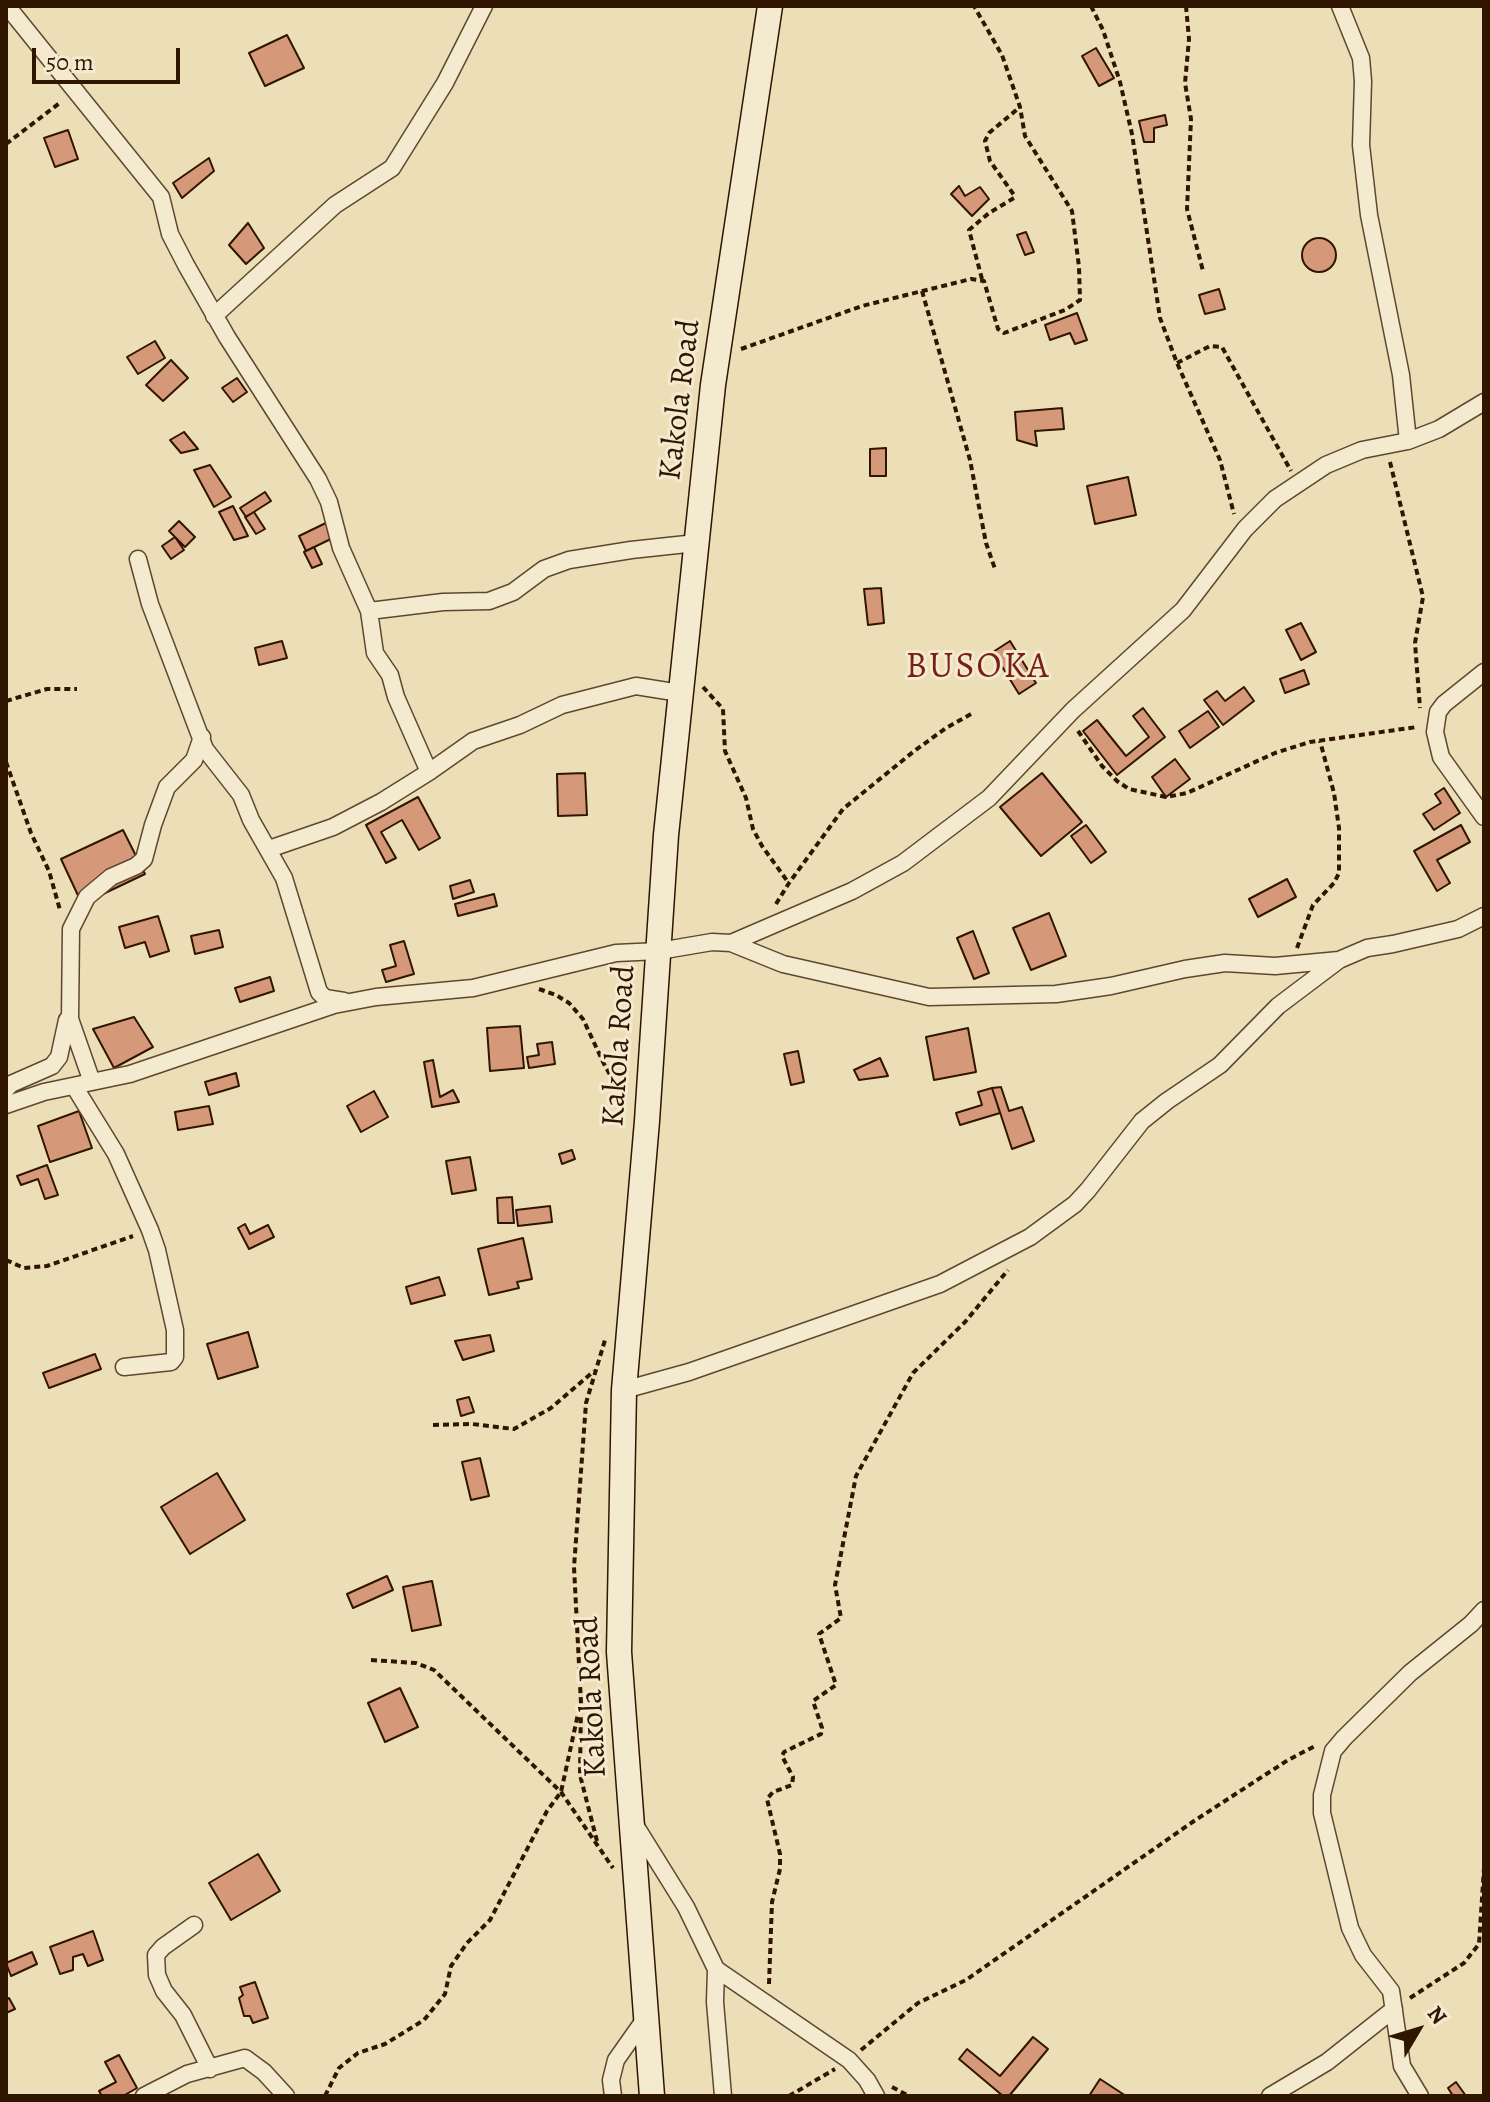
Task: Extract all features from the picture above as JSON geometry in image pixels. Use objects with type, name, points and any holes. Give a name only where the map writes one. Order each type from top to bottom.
[{"type":"main road","name":"Kakola Road","points":[[652,2096],[619,1652],[624,1390],[647,1127],[666,835],[680,693],[716,365],[770,6]]},
{"type":"street","points":[[7,6],[161,197],[170,234],[214,316],[318,479],[329,502],[341,548],[369,611],[375,653],[390,675],[396,697],[429,772]]},
{"type":"street","points":[[214,316],[335,205],[392,168],[445,83],[484,6]]},
{"type":"street","points":[[1340,6],[1361,58],[1361,145],[1369,215],[1401,375],[1408,441]]},
{"type":"street","points":[[731,943],[852,891],[903,863],[989,798],[1067,716],[1183,610],[1240,535],[1275,499],[1343,457],[1408,441],[1439,429],[1484,402]]},
{"type":"street","points":[[369,611],[443,602],[489,601],[513,592],[544,569],[569,560],[696,543]]},
{"type":"street","points":[[138,559],[150,604],[205,749],[241,795],[251,820],[284,878],[319,992],[325,998],[350,1002]]},
{"type":"street","points":[[1484,672],[1444,704],[1438,712],[1435,732],[1441,757],[1484,817]]},
{"type":"street","points":[[269,849],[333,827],[381,802],[473,741],[588,697],[636,686],[680,693]]},
{"type":"street","points":[[92,1082],[72,1028],[71,929],[87,897],[111,877],[144,859],[167,787],[194,760],[202,737]]},
{"type":"street","points":[[624,1390],[689,1372],[928,1289],[1030,1237],[1075,1204],[1142,1121],[1220,1065],[1278,1006],[1339,960],[1367,948],[1458,929],[1484,916]]},
{"type":"street","points":[[6,1105],[44,1092],[130,1074],[350,1002],[473,988],[616,953],[659,951],[712,942],[731,943],[783,964],[929,997],[1056,994],[1225,963],[1290,965],[1339,960]]},
{"type":"street","points":[[6,1089],[52,1066],[59,1057],[70,1006]]},
{"type":"street","points":[[74,1086],[116,1154],[150,1230],[175,1330],[175,1357],[168,1363],[124,1367]]},
{"type":"street","points":[[1420,2096],[1402,2066],[1391,1991],[1363,1955],[1350,1928],[1322,1813],[1322,1795],[1333,1751],[1344,1738],[1410,1673],[1484,1610]]},
{"type":"street","points":[[632,1820],[686,1907],[716,1969],[715,2002],[723,2096]]},
{"type":"street","points":[[194,1925],[156,1955],[157,1975],[164,1991],[183,2015],[210,2069]]},
{"type":"street","points":[[716,1969],[849,2060],[858,2068],[876,2096]]},
{"type":"street","points":[[1270,2096],[1327,2062],[1394,2009]]},
{"type":"street","points":[[613,2096],[611,2080],[616,2060],[647,2016]]},
{"type":"street","points":[[144,2096],[187,2074],[245,2058],[264,2072],[286,2096]]},
{"type":"path","points":[[974,6],[1002,55],[1020,107],[1025,136],[1072,211],[1076,226],[1081,295],[1077,303],[1004,333],[998,329],[969,230],[1014,198],[990,161],[985,141],[989,133],[1020,107]]},
{"type":"path","points":[[1091,6],[1103,30],[1132,134],[1160,318],[1220,460],[1240,535]]},
{"type":"path","points":[[1186,6],[1189,39],[1185,83],[1191,119],[1187,209],[1203,271]]},
{"type":"path","points":[[6,144],[76,90]]},
{"type":"path","points":[[716,365],[749,344],[862,306],[971,279],[982,279]]},
{"type":"path","points":[[922,291],[970,460],[986,543],[995,569]]},
{"type":"path","points":[[1177,363],[1210,346],[1222,347],[1298,483]]},
{"type":"path","points":[[1388,444],[1390,473],[1423,597],[1415,643],[1421,712]]},
{"type":"path","points":[[684,664],[723,709],[725,751],[746,798],[753,829],[789,883]]},
{"type":"path","points":[[6,701],[47,689],[77,689]]},
{"type":"path","points":[[761,930],[789,883],[843,809],[913,752],[973,713]]},
{"type":"path","points":[[1067,716],[1102,766],[1117,781],[1129,789],[1166,797],[1187,793],[1275,753],[1320,741],[1424,727]]},
{"type":"path","points":[[1290,965],[1313,905],[1334,883],[1339,873],[1336,805],[1320,741]]},
{"type":"path","points":[[6,762],[31,833],[49,871],[60,911]]},
{"type":"path","points":[[510,980],[556,995],[569,1003],[583,1019],[616,1085],[633,1102],[647,1127]]},
{"type":"path","points":[[6,1260],[24,1268],[47,1266],[150,1230]]},
{"type":"path","points":[[769,2006],[772,1902],[780,1869],[780,1854],[767,1799],[773,1792],[792,1785],[793,1777],[782,1756],[821,1734],[813,1701],[836,1685],[819,1634],[841,1618],[835,1585],[856,1476],[913,1373],[965,1322],[1013,1263]]},
{"type":"path","points":[[597,1841],[580,1775],[581,1703],[574,1567],[586,1403],[609,1329]]},
{"type":"path","points":[[433,1425],[472,1424],[514,1429],[551,1408],[596,1370]]},
{"type":"path","points":[[371,1660],[416,1663],[434,1670],[561,1792],[618,1876]]},
{"type":"path","points":[[325,2096],[339,2068],[358,2053],[385,2044],[424,2020],[445,1994],[451,1966],[467,1943],[490,1920],[534,1835],[561,1792],[581,1703]]},
{"type":"path","points":[[789,2096],[849,2060],[918,2003],[966,1980],[1194,1821],[1288,1760],[1316,1746]]},
{"type":"path","points":[[1394,2009],[1473,1954],[1481,1933],[1484,1868]]},
{"type":"building","points":[[287,35],[304,68],[265,86],[249,53]]},
{"type":"building","points":[[1096,48],[1114,78],[1099,86],[1082,56]]},
{"type":"building","points":[[1165,115],[1167,125],[1154,128],[1154,142],[1144,142],[1139,121]]},
{"type":"building","points":[[68,130],[78,159],[55,167],[44,138]]},
{"type":"building","points":[[209,158],[214,171],[182,198],[173,183]]},
{"type":"building","points":[[959,186],[965,196],[980,187],[989,199],[972,216],[951,194]]},
{"type":"building","points":[[248,223],[264,248],[246,264],[229,245]]},
{"type":"building","points":[[1026,232],[1034,252],[1025,255],[1017,235]]},
{"type":"building","points":[[1319,238],[1331,243],[1336,255],[1331,267],[1319,272],[1307,267],[1302,255],[1307,243]]},
{"type":"building","points":[[1219,289],[1225,309],[1205,314],[1199,295]]},
{"type":"building","points":[[1077,313],[1087,340],[1075,344],[1070,333],[1050,340],[1045,325]]},
{"type":"building","points":[[155,341],[165,358],[138,374],[127,357]]},
{"type":"building","points":[[171,360],[188,378],[163,401],[146,385]]},
{"type":"building","points":[[237,378],[247,392],[233,402],[222,388]]},
{"type":"building","points":[[1062,408],[1064,429],[1035,431],[1037,446],[1017,440],[1015,412]]},
{"type":"building","points":[[184,432],[198,449],[181,453],[170,440]]},
{"type":"building","points":[[886,448],[886,476],[870,476],[870,449]]},
{"type":"building","points":[[210,465],[231,497],[214,507],[194,470]]},
{"type":"building","points":[[1128,477],[1136,515],[1095,524],[1087,486]]},
{"type":"building","points":[[265,492],[271,501],[246,517],[240,508]]},
{"type":"building","points":[[233,506],[248,536],[234,540],[219,512]]},
{"type":"building","points":[[254,512],[265,529],[256,534],[245,517]]},
{"type":"building","points":[[179,521],[195,537],[185,547],[169,531]]},
{"type":"building","points":[[330,521],[337,536],[306,551],[299,536]]},
{"type":"building","points":[[175,537],[184,550],[171,559],[162,546]]},
{"type":"building","points":[[314,547],[322,564],[312,568],[304,552]]},
{"type":"building","points":[[881,588],[884,623],[868,625],[864,589]]},
{"type":"building","points":[[1301,623],[1316,652],[1301,660],[1286,630]]},
{"type":"building","points":[[282,641],[287,658],[259,665],[255,648]]},
{"type":"building","points":[[1010,641],[1036,683],[1019,694],[993,652]]},
{"type":"building","points":[[1304,670],[1309,684],[1285,693],[1280,679]]},
{"type":"building","points":[[1244,687],[1254,701],[1223,725],[1204,700],[1217,691],[1225,701]]},
{"type":"building","points":[[1143,708],[1165,737],[1117,775],[1083,731],[1097,720],[1126,756],[1149,737],[1133,716]]},
{"type":"building","points":[[1208,711],[1219,727],[1190,748],[1179,731]]},
{"type":"building","points":[[1175,759],[1190,779],[1166,797],[1152,777]]},
{"type":"building","points":[[585,773],[587,815],[558,816],[557,774]]},
{"type":"building","points":[[1042,773],[1082,822],[1041,856],[1000,807]]},
{"type":"building","points":[[1444,788],[1460,813],[1434,830],[1423,814],[1441,803],[1435,794]]},
{"type":"building","points":[[418,797],[440,838],[419,850],[402,820],[381,832],[396,858],[386,863],[366,825]]},
{"type":"building","points":[[1086,825],[1106,852],[1091,863],[1071,836]]},
{"type":"building","points":[[1461,825],[1470,842],[1437,860],[1450,883],[1437,891],[1414,851]]},
{"type":"building","points":[[123,830],[145,874],[82,904],[61,859]]},
{"type":"building","points":[[1287,879],[1296,897],[1258,917],[1249,899]]},
{"type":"building","points":[[470,880],[474,892],[453,899],[450,886]]},
{"type":"building","points":[[494,894],[497,906],[458,916],[455,904]]},
{"type":"building","points":[[1049,913],[1066,956],[1031,970],[1013,928]]},
{"type":"building","points":[[158,916],[169,951],[150,957],[145,942],[125,948],[119,927]]},
{"type":"building","points":[[219,930],[223,947],[195,954],[191,936]]},
{"type":"building","points":[[973,931],[989,973],[974,979],[957,938]]},
{"type":"building","points":[[404,941],[414,974],[386,982],[382,970],[396,966],[390,945]]},
{"type":"building","points":[[270,977],[274,991],[240,1002],[235,988]]},
{"type":"building","points":[[134,1017],[153,1047],[114,1068],[93,1029]]},
{"type":"building","points":[[520,1026],[524,1068],[490,1071],[487,1028]]},
{"type":"building","points":[[968,1028],[976,1072],[934,1080],[926,1037]]},
{"type":"building","points":[[552,1042],[555,1064],[529,1068],[527,1057],[539,1055],[537,1044]]},
{"type":"building","points":[[798,1051],[804,1082],[791,1085],[784,1054]]},
{"type":"building","points":[[880,1058],[888,1076],[859,1080],[854,1070]]},
{"type":"building","points":[[433,1060],[440,1097],[453,1090],[459,1102],[432,1107],[424,1062]]},
{"type":"building","points":[[236,1073],[239,1086],[209,1095],[205,1082]]},
{"type":"building","points":[[1001,1087],[1009,1111],[1022,1107],[1034,1141],[1012,1149],[992,1088]]},
{"type":"building","points":[[992,1088],[1000,1113],[960,1125],[956,1113],[982,1105],[978,1092]]},
{"type":"building","points":[[374,1091],[388,1117],[361,1132],[347,1106]]},
{"type":"building","points":[[209,1106],[213,1124],[178,1130],[175,1112]]},
{"type":"building","points":[[79,1111],[92,1148],[50,1162],[38,1126]]},
{"type":"building","points":[[572,1150],[575,1159],[562,1164],[559,1154]]},
{"type":"building","points":[[470,1157],[476,1190],[452,1194],[446,1161]]},
{"type":"building","points":[[47,1165],[58,1195],[45,1199],[38,1179],[21,1185],[17,1176]]},
{"type":"building","points":[[512,1197],[514,1223],[498,1223],[497,1198]]},
{"type":"building","points":[[550,1206],[552,1222],[518,1226],[516,1210]]},
{"type":"building","points":[[245,1224],[250,1234],[268,1225],[274,1237],[249,1249],[238,1228]]},
{"type":"building","points":[[523,1238],[532,1279],[517,1282],[519,1288],[489,1295],[478,1249]]},
{"type":"building","points":[[439,1277],[445,1295],[411,1304],[406,1287]]},
{"type":"building","points":[[248,1332],[258,1367],[218,1379],[207,1344]]},
{"type":"building","points":[[490,1335],[494,1351],[463,1360],[455,1341]]},
{"type":"building","points":[[95,1354],[101,1369],[49,1388],[43,1373]]},
{"type":"building","points":[[469,1397],[474,1412],[461,1416],[457,1400]]},
{"type":"building","points":[[480,1458],[489,1496],[471,1500],[462,1462]]},
{"type":"building","points":[[217,1473],[245,1520],[190,1554],[161,1507]]},
{"type":"building","points":[[387,1576],[393,1590],[353,1608],[347,1594]]},
{"type":"building","points":[[432,1581],[441,1625],[412,1631],[403,1587]]},
{"type":"building","points":[[400,1688],[418,1727],[385,1742],[368,1703]]},
{"type":"building","points":[[258,1854],[280,1891],[231,1920],[209,1883]]},
{"type":"building","points":[[93,1931],[103,1960],[88,1966],[83,1954],[73,1957],[73,1970],[60,1974],[50,1947]]},
{"type":"building","points":[[32,1952],[37,1964],[11,1976],[6,1963]]},
{"type":"building","points":[[255,1982],[268,2018],[253,2023],[250,2016],[244,2016],[239,1998],[243,1995],[240,1987]]},
{"type":"building","points":[[9,1998],[15,2009],[6,2013],[6,2000]]},
{"type":"building","points":[[1033,2037],[1048,2049],[1009,2096],[1003,2096],[959,2059],[967,2049],[1000,2076]]},
{"type":"building","points":[[119,2055],[137,2088],[123,2096],[102,2096],[99,2091],[116,2082],[105,2062]]},
{"type":"building","points":[[1100,2079],[1126,2096],[1089,2096]]},
{"type":"building","points":[[1456,2082],[1466,2096],[1453,2096],[1448,2088]]},
{"type":"district","name":"BUSOKA","points":[[978,668]]}]
